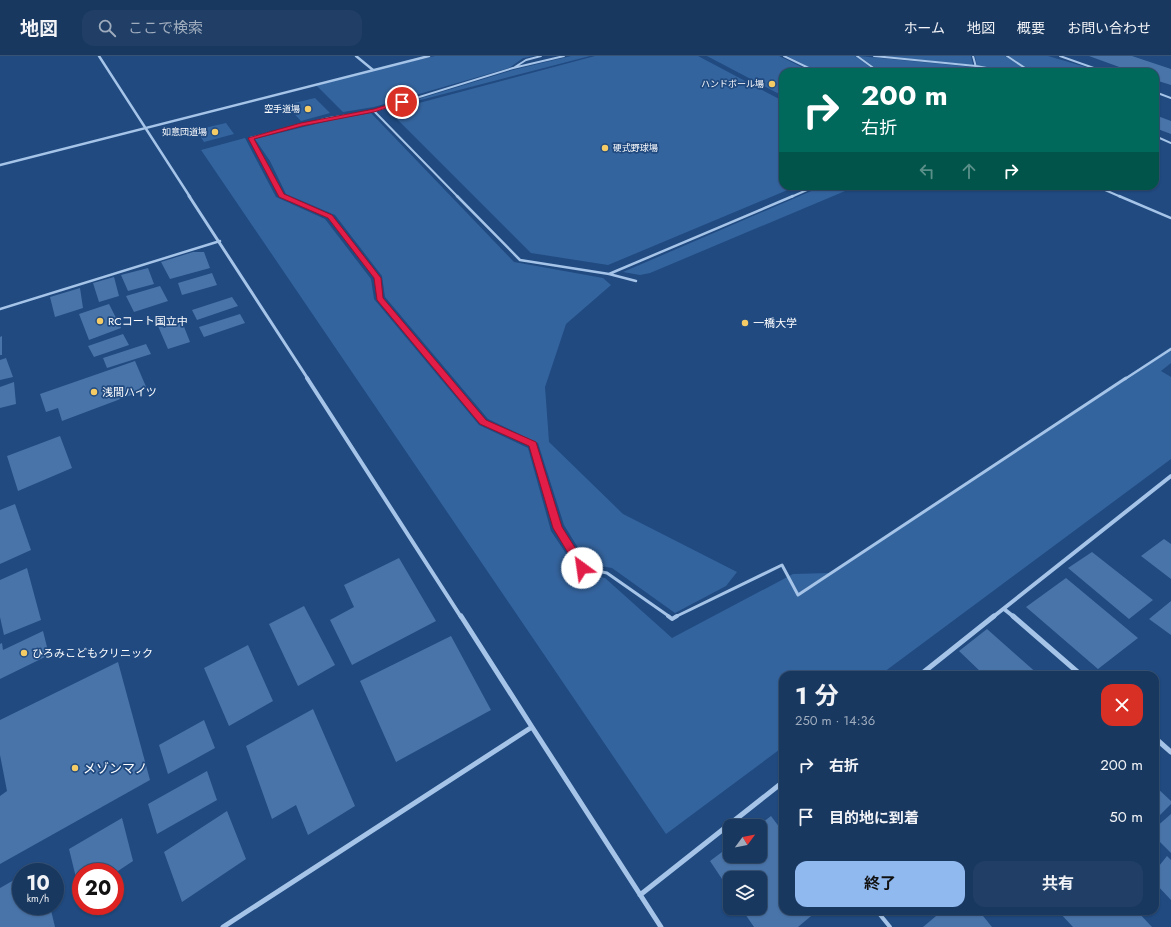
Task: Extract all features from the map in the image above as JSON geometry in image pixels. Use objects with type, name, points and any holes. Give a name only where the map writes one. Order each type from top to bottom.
[{"type":"street","points":[[99,56],[220,241],[660,927]]},
{"type":"street","points":[[356,56],[373,70]]},
{"type":"street","points":[[0,165],[429,56]]},
{"type":"street","points":[[925,671],[1171,476]]},
{"type":"street","points":[[1004,609],[1076,671]]},
{"type":"street","points":[[223,927],[532,727]]},
{"type":"street","points":[[1159,742],[1171,752]]},
{"type":"street","points":[[640,895],[779,786]]},
{"type":"lane","points":[[513,68],[526,60],[541,56]]},
{"type":"lane","points":[[564,56],[513,68],[374,110],[329,118],[250,138],[281,196],[330,217],[378,278],[379,298],[483,422],[533,444],[558,528],[582,568],[607,573],[672,619],[782,564],[798,595],[1171,349]]},
{"type":"lane","points":[[784,56],[808,68]]},
{"type":"lane","points":[[857,56],[874,68]]},
{"type":"lane","points":[[874,56],[982,68]]},
{"type":"lane","points":[[973,56],[976,67]]},
{"type":"lane","points":[[1007,56],[1025,68]]},
{"type":"lane","points":[[1060,56],[1094,68]]},
{"type":"lane","points":[[1159,94],[1171,98]]},
{"type":"lane","points":[[374,110],[520,260],[609,274],[636,281]]},
{"type":"lane","points":[[1159,138],[1171,143]]},
{"type":"lane","points":[[609,274],[807,190]]},
{"type":"lane","points":[[1105,190],[1171,218]]},
{"type":"lane","points":[[0,309],[220,241]]},
{"type":"lane","points":[[880,915],[890,927]]},
{"type":"shaded area","points":[[435,56],[533,56],[523,58],[509,68],[374,107],[343,112],[315,84]]},
{"type":"shaded area","points":[[571,56],[590,56],[386,109],[513,70]]},
{"type":"shaded area","name":"硬式野球場","points":[[595,56],[698,56],[779,99],[779,190],[787,190],[608,265],[531,253],[389,111]]},
{"type":"shaded area","name":"ハンドボール場","points":[[707,56],[779,56],[804,68],[779,68],[779,94]]},
{"type":"shaded area","points":[[787,56],[855,56],[872,68],[811,68]]},
{"type":"shaded area","points":[[859,56],[973,67],[973,68],[876,68]]},
{"type":"shaded area","points":[[881,56],[971,56],[973,65]]},
{"type":"shaded area","points":[[975,56],[1005,56],[1024,68],[988,68],[977,66]]},
{"type":"shaded area","points":[[1009,56],[1048,56],[1089,68],[1026,68]]},
{"type":"shaded area","name":"空手道場","points":[[315,98],[330,113],[301,121],[286,105]]},
{"type":"shaded area","points":[[371,113],[514,262],[603,278],[611,285],[566,324],[545,387],[549,442],[623,514],[737,572],[726,586],[675,613],[612,568],[588,564],[564,525],[538,443],[488,419],[385,297],[382,276],[335,215],[286,194],[270,161],[255,139],[332,120]]},
{"type":"shaded area","name":"如意団道場","points":[[226,123],[234,134],[204,142],[196,130]]},
{"type":"shaded area","points":[[245,138],[276,197],[325,219],[371,279],[374,299],[479,425],[528,448],[551,531],[579,573],[605,578],[672,638],[793,574],[831,573],[1171,347],[1171,363],[1161,371],[1171,377],[1171,459],[885,671],[779,671],[779,750],[666,834],[201,150]]},
{"type":"shaded area","points":[[814,190],[847,190],[650,273],[640,275],[623,272]]},
{"type":"building","points":[[1089,56],[1132,56],[1171,69],[1171,85],[1159,81],[1159,68],[1122,68]]},
{"type":"building","points":[[1159,116],[1171,121],[1171,134],[1159,130]]},
{"type":"building","points":[[193,252],[204,252],[210,268],[170,279],[161,262]]},
{"type":"building","points":[[148,268],[154,284],[128,291],[121,275]]},
{"type":"building","points":[[212,273],[217,285],[182,295],[178,283]]},
{"type":"building","points":[[114,277],[119,296],[99,302],[93,283]]},
{"type":"building","points":[[160,286],[168,301],[134,312],[126,296]]},
{"type":"building","points":[[80,288],[83,308],[55,317],[50,297]]},
{"type":"building","points":[[232,297],[238,306],[197,320],[192,310]]},
{"type":"building","name":"RCコート国立中","points":[[109,304],[121,328],[89,340],[79,314]]},
{"type":"building","points":[[240,314],[245,323],[204,337],[199,327]]},
{"type":"building","points":[[181,319],[190,342],[168,349],[158,326]]},
{"type":"building","points":[[123,334],[129,345],[94,357],[88,346]]},
{"type":"building","points":[[2,336],[2,355],[0,355],[0,337]]},
{"type":"building","points":[[146,344],[151,354],[107,368],[103,358]]},
{"type":"building","points":[[6,358],[13,377],[0,380],[0,360]]},
{"type":"building","name":"浅間ハイツ","points":[[135,361],[147,389],[62,421],[58,408],[46,412],[40,394]]},
{"type":"building","points":[[14,382],[16,404],[0,408],[0,387]]},
{"type":"building","points":[[60,436],[72,468],[18,491],[7,456]]},
{"type":"building","points":[[15,504],[31,550],[0,564],[0,510]]},
{"type":"building","points":[[1164,539],[1171,544],[1171,579],[1141,556]]},
{"type":"building","points":[[1092,552],[1153,600],[1129,619],[1068,568]]},
{"type":"building","points":[[399,558],[436,621],[352,665],[330,620],[354,607],[344,585]]},
{"type":"building","points":[[27,568],[41,620],[4,635],[0,617],[0,580]]},
{"type":"building","points":[[1066,578],[1138,638],[1098,669],[1026,607]]},
{"type":"building","points":[[1171,601],[1171,635],[1149,619]]},
{"type":"building","points":[[304,606],[335,665],[298,686],[269,624]]},
{"type":"building","points":[[987,629],[1034,671],[980,671],[959,651]]},
{"type":"building","name":"ひろみこどもクリニック","points":[[43,631],[49,655],[0,679],[0,644],[2,643],[3,650]]},
{"type":"building","points":[[451,636],[491,710],[396,762],[360,681]]},
{"type":"building","points":[[248,645],[273,701],[229,726],[204,668]]},
{"type":"building","name":"メゾンマノ","points":[[118,662],[150,780],[0,864],[0,796],[7,791],[0,755],[0,720]]},
{"type":"building","points":[[313,709],[355,806],[308,835],[296,805],[272,819],[246,746]]},
{"type":"building","points":[[204,720],[215,748],[168,774],[159,745]]},
{"type":"building","points":[[207,771],[217,800],[157,834],[148,804]]},
{"type":"building","points":[[1159,790],[1171,801],[1171,804],[1159,816]]},
{"type":"building","points":[[227,811],[246,859],[182,902],[164,852]]},
{"type":"building","points":[[1171,814],[1171,853],[1159,841],[1159,824]]},
{"type":"building","points":[[771,816],[779,827],[779,915],[812,915],[798,927],[754,927],[746,915],[767,915],[767,871],[723,871],[723,880],[710,861],[723,851],[723,863],[767,863],[767,819]]},
{"type":"building","points":[[122,818],[133,861],[124,867],[124,863],[72,863],[69,849]]},
{"type":"building","points":[[1167,856],[1171,860],[1171,900],[1159,887],[1159,866]]},
{"type":"building","points":[[12,881],[12,915],[52,915],[55,927],[0,927],[0,888]]},
{"type":"building","points":[[937,915],[982,915],[992,927],[923,927]]},
{"type":"building","points":[[1062,915],[1141,915],[1152,927],[1073,927]]},
{"type":"place","name":"ハンドボール場","points":[[772,84]]},
{"type":"place","name":"空手道場","points":[[308,109]]},
{"type":"place","name":"如意団道場","points":[[215,132]]},
{"type":"place","name":"硬式野球場","points":[[605,148]]},
{"type":"place","name":"RCコート国立中","points":[[100,321]]},
{"type":"place","name":"一橋大学","points":[[745,323]]},
{"type":"place","name":"浅間ハイツ","points":[[94,392]]},
{"type":"place","name":"ひろみこどもクリニック","points":[[24,653]]},
{"type":"place","name":"メゾンマノ","points":[[75,768]]},
{"type":"route","points":[[402,102],[374,110],[301,124],[250,138],[265,163],[281,196],[330,217],[378,278],[379,298],[483,422],[533,444],[558,528],[582,568]]}]
